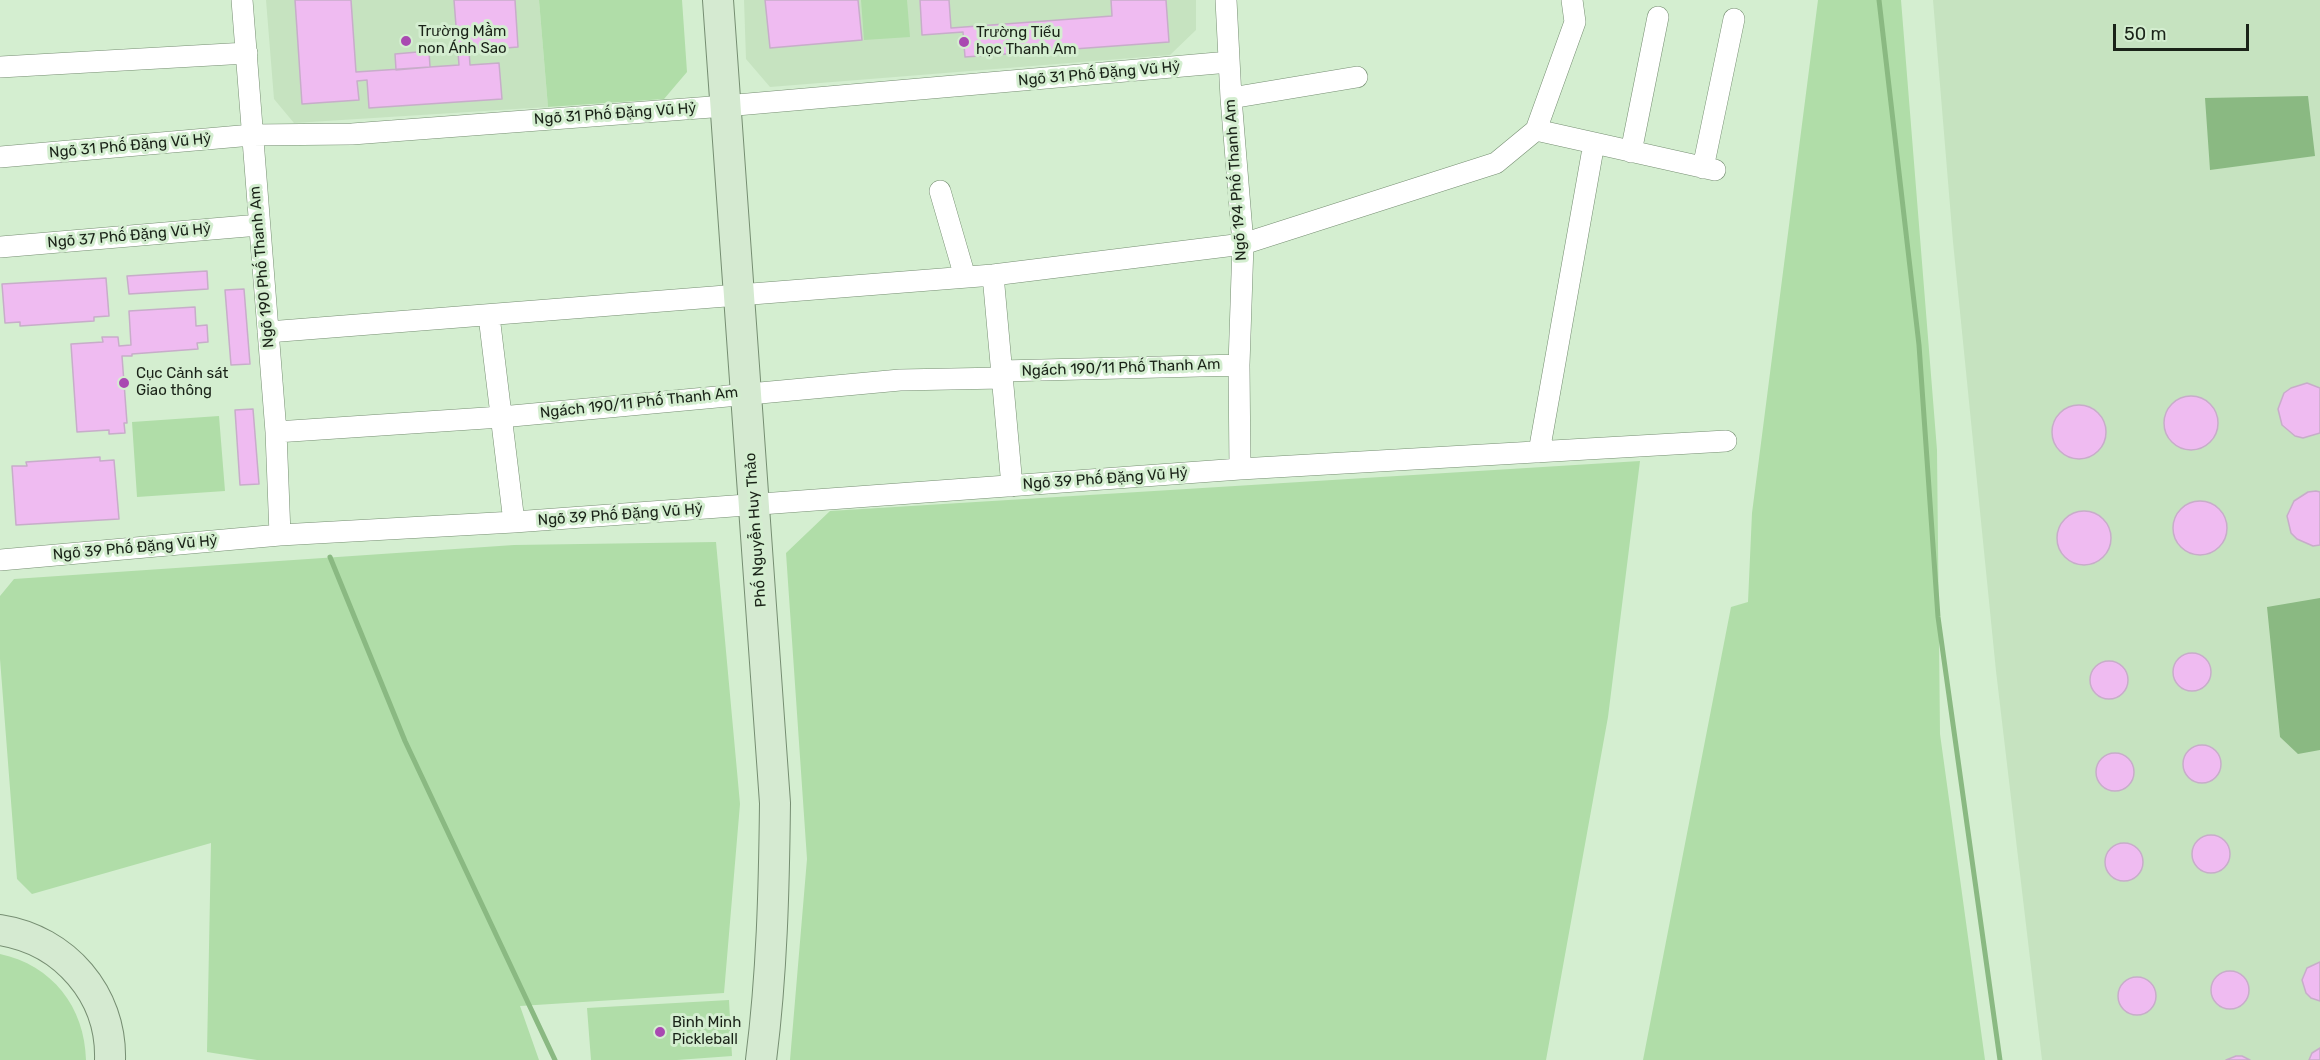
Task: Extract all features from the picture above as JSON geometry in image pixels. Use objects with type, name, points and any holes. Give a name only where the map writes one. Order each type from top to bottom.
[{"type":"street","name":"Ngõ 190 Phố Thanh Am","points":[[242,0],[276,432],[280,535]]},
{"type":"street","name":"Phố Nguyễn Huy Thảo","points":[[718,0],[775,803],[774,925],[761,1060]]},
{"type":"street","name":"Ngõ 194 Phố Thanh Am","points":[[1226,0],[1231,98],[1243,244],[1239,365],[1240,469]]},
{"type":"street","points":[[268,332],[993,275],[1243,244],[1496,162],[1536,130],[1575,22],[1572,0]]},
{"type":"street","points":[[1631,152],[1658,17]]},
{"type":"street","points":[[1536,130],[1709,169],[1734,19]]},
{"type":"street","points":[[0,66],[247,53]]},
{"type":"street","name":"Ngõ 31 Phố Đặng Vũ Hỷ","points":[[0,157],[252,135],[352,134],[725,106],[1229,62]]},
{"type":"street","points":[[1231,98],[1357,77]]},
{"type":"street","points":[[1539,452],[1594,143]]},
{"type":"street","points":[[940,191],[965,277]]},
{"type":"street","name":"Ngõ 37 Phố Đặng Vũ Hỷ","points":[[0,248],[259,225]]},
{"type":"street","points":[[993,275],[1012,486]]},
{"type":"street","points":[[489,316],[514,522]]},
{"type":"street","name":"Ngách 190/11 Phố Thanh Am","points":[[276,432],[501,417],[900,380],[1239,365]]},
{"type":"street","name":"Ngõ 39 Phố Đặng Vũ Hỷ","points":[[0,560],[280,535],[514,522],[1240,469],[1726,441]]},
{"type":"street","points":[[0,930],[39,942],[70,963],[83,977],[102,1010],[108,1029],[110,1060]]},
{"type":"shaded area","name":"Trường Mầm non Ánh Sao","points":[[266,0],[539,0],[548,107],[294,123],[274,99]]},
{"type":"shaded area","points":[[539,0],[682,0],[687,72],[664,99],[548,107]]},
{"type":"shaded area","name":"Trường Tiểu học Thanh Am","points":[[744,0],[1196,0],[1196,30],[1170,55],[770,87],[746,59]]},
{"type":"shaded area","points":[[861,0],[907,0],[910,37],[864,40]]},
{"type":"shaded area","points":[[1818,0],[1901,0],[1937,450],[1940,734],[1985,1060],[1643,1060],[1731,607],[1748,602],[1752,513]]},
{"type":"shaded area","points":[[1933,0],[2320,0],[2320,1060],[2042,1060],[1996,671],[1953,242]]},
{"type":"shaded area","points":[[2308,96],[2315,156],[2210,170],[2205,98]]},
{"type":"shaded area","points":[[219,416],[225,491],[137,497],[132,422]]},
{"type":"shaded area","points":[[1640,461],[1608,717],[1546,1060],[790,1060],[807,859],[786,553],[830,511]]},
{"type":"shaded area","points":[[716,542],[740,804],[724,993],[520,1006],[539,1060],[257,1060],[207,1052],[211,843],[32,894],[17,879],[0,659],[0,596],[14,579],[514,545]]},
{"type":"shaded area","points":[[2320,598],[2320,750],[2298,754],[2280,737],[2267,607]]},
{"type":"shaded area","points":[[0,954],[35,968],[50,978],[62,991],[79,1023],[86,1060],[0,1060]]},
{"type":"shaded area","name":"Bình Minh Pickleball","points":[[729,1000],[732,1056],[677,1060],[591,1060],[587,1008]]},
{"type":"building","points":[[295,0],[351,0],[356,72],[459,65],[454,0],[515,0],[518,47],[469,51],[470,65],[499,63],[502,99],[369,108],[367,80],[357,81],[359,100],[302,104]]},
{"type":"building","points":[[765,0],[858,0],[862,40],[770,48]]},
{"type":"building","points":[[920,0],[949,0],[951,28],[1112,16],[1111,0],[1166,0],[1169,42],[965,57],[963,32],[922,35]]},
{"type":"building","points":[[429,51],[430,67],[396,70],[395,54]]},
{"type":"building","points":[[207,271],[208,289],[129,294],[127,276]]},
{"type":"building","points":[[106,278],[109,316],[94,317],[94,321],[20,326],[20,322],[5,323],[2,284]]},
{"type":"building","points":[[244,289],[250,364],[231,365],[225,290]]},
{"type":"building","points":[[195,307],[196,326],[207,325],[208,342],[197,343],[198,349],[122,356],[127,423],[124,423],[125,433],[109,434],[109,430],[77,432],[71,344],[103,342],[102,337],[118,337],[119,346],[131,345],[129,311]]},
{"type":"building","points":[[2307,383],[2320,388],[2320,433],[2303,438],[2295,436],[2282,425],[2278,409],[2284,393]]},
{"type":"building","points":[[2191,396],[2201,398],[2210,404],[2216,413],[2218,423],[2216,433],[2210,442],[2201,448],[2191,450],[2181,448],[2172,442],[2166,433],[2164,423],[2166,413],[2172,404],[2181,398]]},
{"type":"building","points":[[2079,405],[2089,407],[2098,413],[2104,422],[2106,432],[2104,442],[2098,451],[2089,457],[2079,459],[2069,457],[2060,451],[2054,442],[2052,432],[2054,422],[2060,413],[2069,407]]},
{"type":"building","points":[[253,409],[259,484],[240,485],[235,410]]},
{"type":"building","points":[[100,457],[100,461],[114,460],[119,519],[16,525],[12,466],[27,466],[26,462]]},
{"type":"building","points":[[2308,492],[2320,492],[2320,545],[2313,546],[2297,539],[2291,533],[2287,516],[2294,501]]},
{"type":"building","points":[[2200,501],[2210,503],[2219,509],[2225,518],[2227,528],[2225,538],[2219,547],[2210,553],[2200,555],[2190,553],[2181,547],[2175,538],[2173,528],[2175,518],[2181,509],[2190,503]]},
{"type":"building","points":[[2084,511],[2094,513],[2103,519],[2109,528],[2111,538],[2109,548],[2103,557],[2094,563],[2084,565],[2074,563],[2065,557],[2059,548],[2057,538],[2059,528],[2065,519],[2074,513]]},
{"type":"building","points":[[2192,653],[2206,658],[2211,672],[2206,686],[2192,691],[2178,686],[2173,672],[2178,658]]},
{"type":"building","points":[[2109,661],[2123,666],[2128,680],[2123,694],[2109,699],[2095,694],[2090,680],[2095,666]]},
{"type":"building","points":[[2202,745],[2216,750],[2221,764],[2216,778],[2202,783],[2188,778],[2183,764],[2188,750]]},
{"type":"building","points":[[2115,753],[2129,758],[2134,772],[2129,786],[2115,791],[2101,786],[2096,772],[2101,758]]},
{"type":"building","points":[[2211,835],[2225,840],[2230,854],[2225,868],[2211,873],[2197,868],[2192,854],[2197,840]]},
{"type":"building","points":[[2124,843],[2138,848],[2143,862],[2138,876],[2124,881],[2110,876],[2105,862],[2110,848]]},
{"type":"building","points":[[2320,962],[2320,1001],[2311,998],[2306,993],[2302,980],[2307,968]]},
{"type":"building","points":[[2230,971],[2244,976],[2249,990],[2244,1004],[2230,1009],[2216,1004],[2211,990],[2216,976]]},
{"type":"building","points":[[2137,977],[2151,982],[2156,996],[2151,1010],[2137,1015],[2123,1010],[2118,996],[2123,982]]},
{"type":"building","points":[[2320,1048],[2320,1060],[2309,1060],[2312,1053]]},
{"type":"building","points":[[2242,1056],[2250,1060],[2226,1060]]},
{"type":"waterway","points":[[1879,0],[1919,345],[1938,617],[2000,1060]]},
{"type":"waterway","points":[[330,557],[405,741],[555,1060]]},
{"type":"place","name":"Trường Mầm non Ánh Sao","points":[[406,41]]},
{"type":"place","name":"Trường Tiểu học Thanh Am","points":[[964,42]]},
{"type":"place","name":"Cục Cảnh sát Giao thông","points":[[124,383]]},
{"type":"place","name":"Bình Minh Pickleball","points":[[660,1032]]}]
